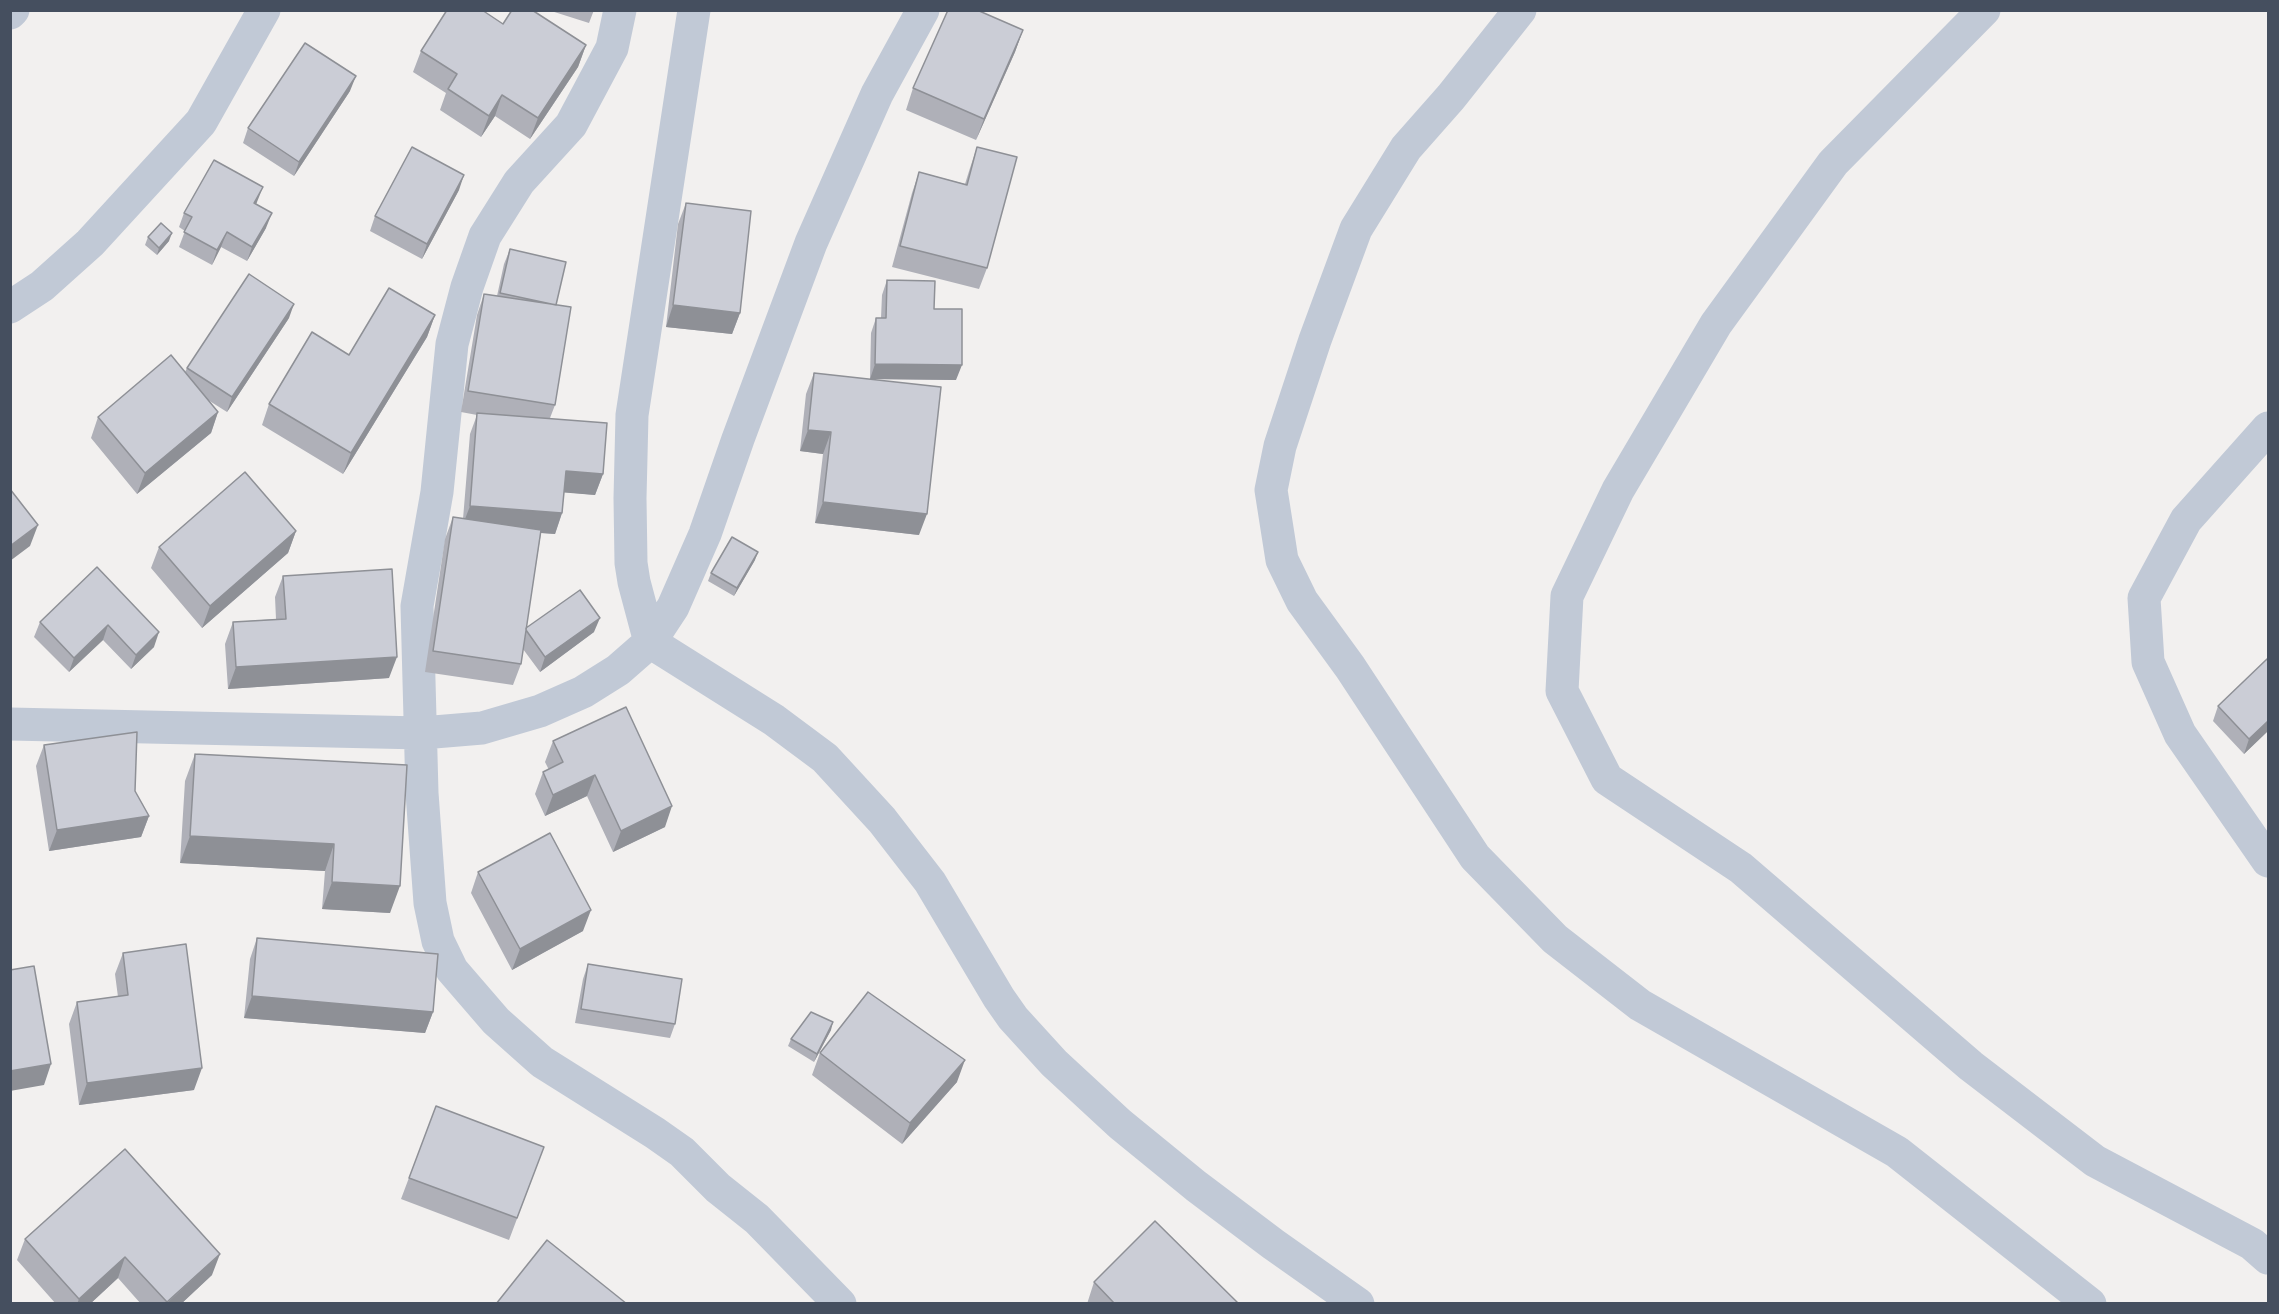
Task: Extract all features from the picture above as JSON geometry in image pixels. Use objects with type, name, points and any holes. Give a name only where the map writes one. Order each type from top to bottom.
[{"type":"street","points":[[10,307],[42,286],[90,243],[201,122],[264,10]]},
{"type":"street","points":[[620,10],[612,48],[571,125],[519,182],[485,236],[467,287],[452,344],[437,492],[417,606],[422,793],[430,903],[438,941],[453,970],[496,1021],[533,1055],[567,1079],[668,1142],[718,1188],[757,1219],[840,1304]]},
{"type":"street","points":[[694,10],[632,415],[630,553],[634,582],[650,642],[774,720],[825,758],[882,820],[930,882],[999,998],[1013,1018],[1053,1063],[1120,1124],[1196,1185],[1273,1245],[1358,1304]]},
{"type":"street","points":[[10,724],[422,733],[482,728],[540,711],[583,692],[618,670],[650,642],[673,607],[705,534],[811,243],[877,94],[923,10]]},
{"type":"street","points":[[1520,10],[1451,97],[1406,148],[1356,229],[1315,340],[1280,446],[1271,490],[1282,560],[1302,601],[1350,667],[1475,857],[1555,939],[1640,1005],[1897,1152],[2090,1304]]},
{"type":"street","points":[[1984,10],[1833,163],[1716,324],[1618,490],[1567,596],[1562,691],[1607,780],[1742,868],[1971,1066],[2096,1161],[2252,1244],[2268,1258]]},
{"type":"street","points":[[2268,428],[2187,520],[2144,597],[2148,662],[2180,734],[2268,861]]},
{"type":"building","points":[[447,10],[482,10],[503,24],[512,10],[532,10],[586,45],[538,118],[502,95],[489,116],[448,89],[457,74],[421,51]]},
{"type":"building","points":[[948,10],[977,10],[1023,30],[984,119],[913,88]]},
{"type":"building","points":[[305,43],[356,76],[299,162],[248,128]]},
{"type":"building","points":[[412,147],[464,175],[427,244],[375,216]]},
{"type":"building","points":[[977,147],[1017,157],[987,268],[900,246],[919,172],[967,185]]},
{"type":"building","points":[[214,160],[263,187],[254,203],[272,213],[252,247],[227,232],[217,250],[184,232],[192,217],[184,213]]},
{"type":"building","points":[[686,203],[751,211],[740,313],[673,305]]},
{"type":"building","points":[[161,223],[172,233],[159,248],[148,237]]},
{"type":"building","points":[[510,249],[566,262],[556,305],[500,293]]},
{"type":"building","points":[[249,274],[294,304],[232,397],[187,368]]},
{"type":"building","points":[[887,280],[935,281],[934,309],[962,309],[962,365],[875,364],[876,318],[886,318]]},
{"type":"building","points":[[389,288],[435,315],[351,453],[269,404],[312,332],[349,355]]},
{"type":"building","points":[[484,294],[571,307],[555,405],[468,391]]},
{"type":"building","points":[[171,355],[218,412],[145,473],[98,417]]},
{"type":"building","points":[[814,373],[941,387],[927,514],[823,502],[831,432],[808,430]]},
{"type":"building","points":[[477,413],[607,423],[603,474],[566,471],[562,513],[470,506]]},
{"type":"building","points":[[245,472],[296,531],[210,606],[159,547]]},
{"type":"building","points":[[10,489],[38,525],[10,546]]},
{"type":"building","points":[[453,517],[541,530],[521,664],[433,651]]},
{"type":"building","points":[[732,537],[758,552],[737,588],[711,573]]},
{"type":"building","points":[[97,567],[159,632],[136,655],[108,625],[74,658],[40,622]]},
{"type":"building","points":[[392,569],[397,657],[236,667],[233,622],[286,619],[283,576]]},
{"type":"building","points":[[580,590],[600,618],[545,657],[526,628]]},
{"type":"building","points":[[2267,659],[2268,721],[2249,739],[2218,706]]},
{"type":"building","points":[[626,707],[672,806],[621,831],[595,775],[553,795],[543,772],[563,762],[553,741]]},
{"type":"building","points":[[137,732],[135,791],[149,816],[57,830],[44,745]]},
{"type":"building","points":[[195,754],[407,765],[400,886],[332,882],[334,844],[190,836]]},
{"type":"building","points":[[550,833],[591,910],[520,949],[478,872]]},
{"type":"building","points":[[257,938],[438,954],[433,1012],[252,996]]},
{"type":"building","points":[[186,944],[202,1068],[87,1083],[77,1002],[128,995],[123,953]]},
{"type":"building","points":[[588,964],[682,979],[675,1024],[581,1009]]},
{"type":"building","points":[[34,966],[51,1064],[10,1071],[10,970]]},
{"type":"building","points":[[868,992],[965,1060],[910,1123],[820,1053]]},
{"type":"building","points":[[811,1012],[833,1022],[817,1054],[791,1039]]},
{"type":"building","points":[[436,1106],[544,1147],[517,1218],[409,1178]]},
{"type":"building","points":[[125,1149],[220,1254],[167,1302],[125,1257],[79,1299],[25,1239]]},
{"type":"building","points":[[1155,1221],[1239,1304],[1115,1304],[1094,1282]]},
{"type":"building","points":[[547,1240],[627,1304],[496,1304]]}]
